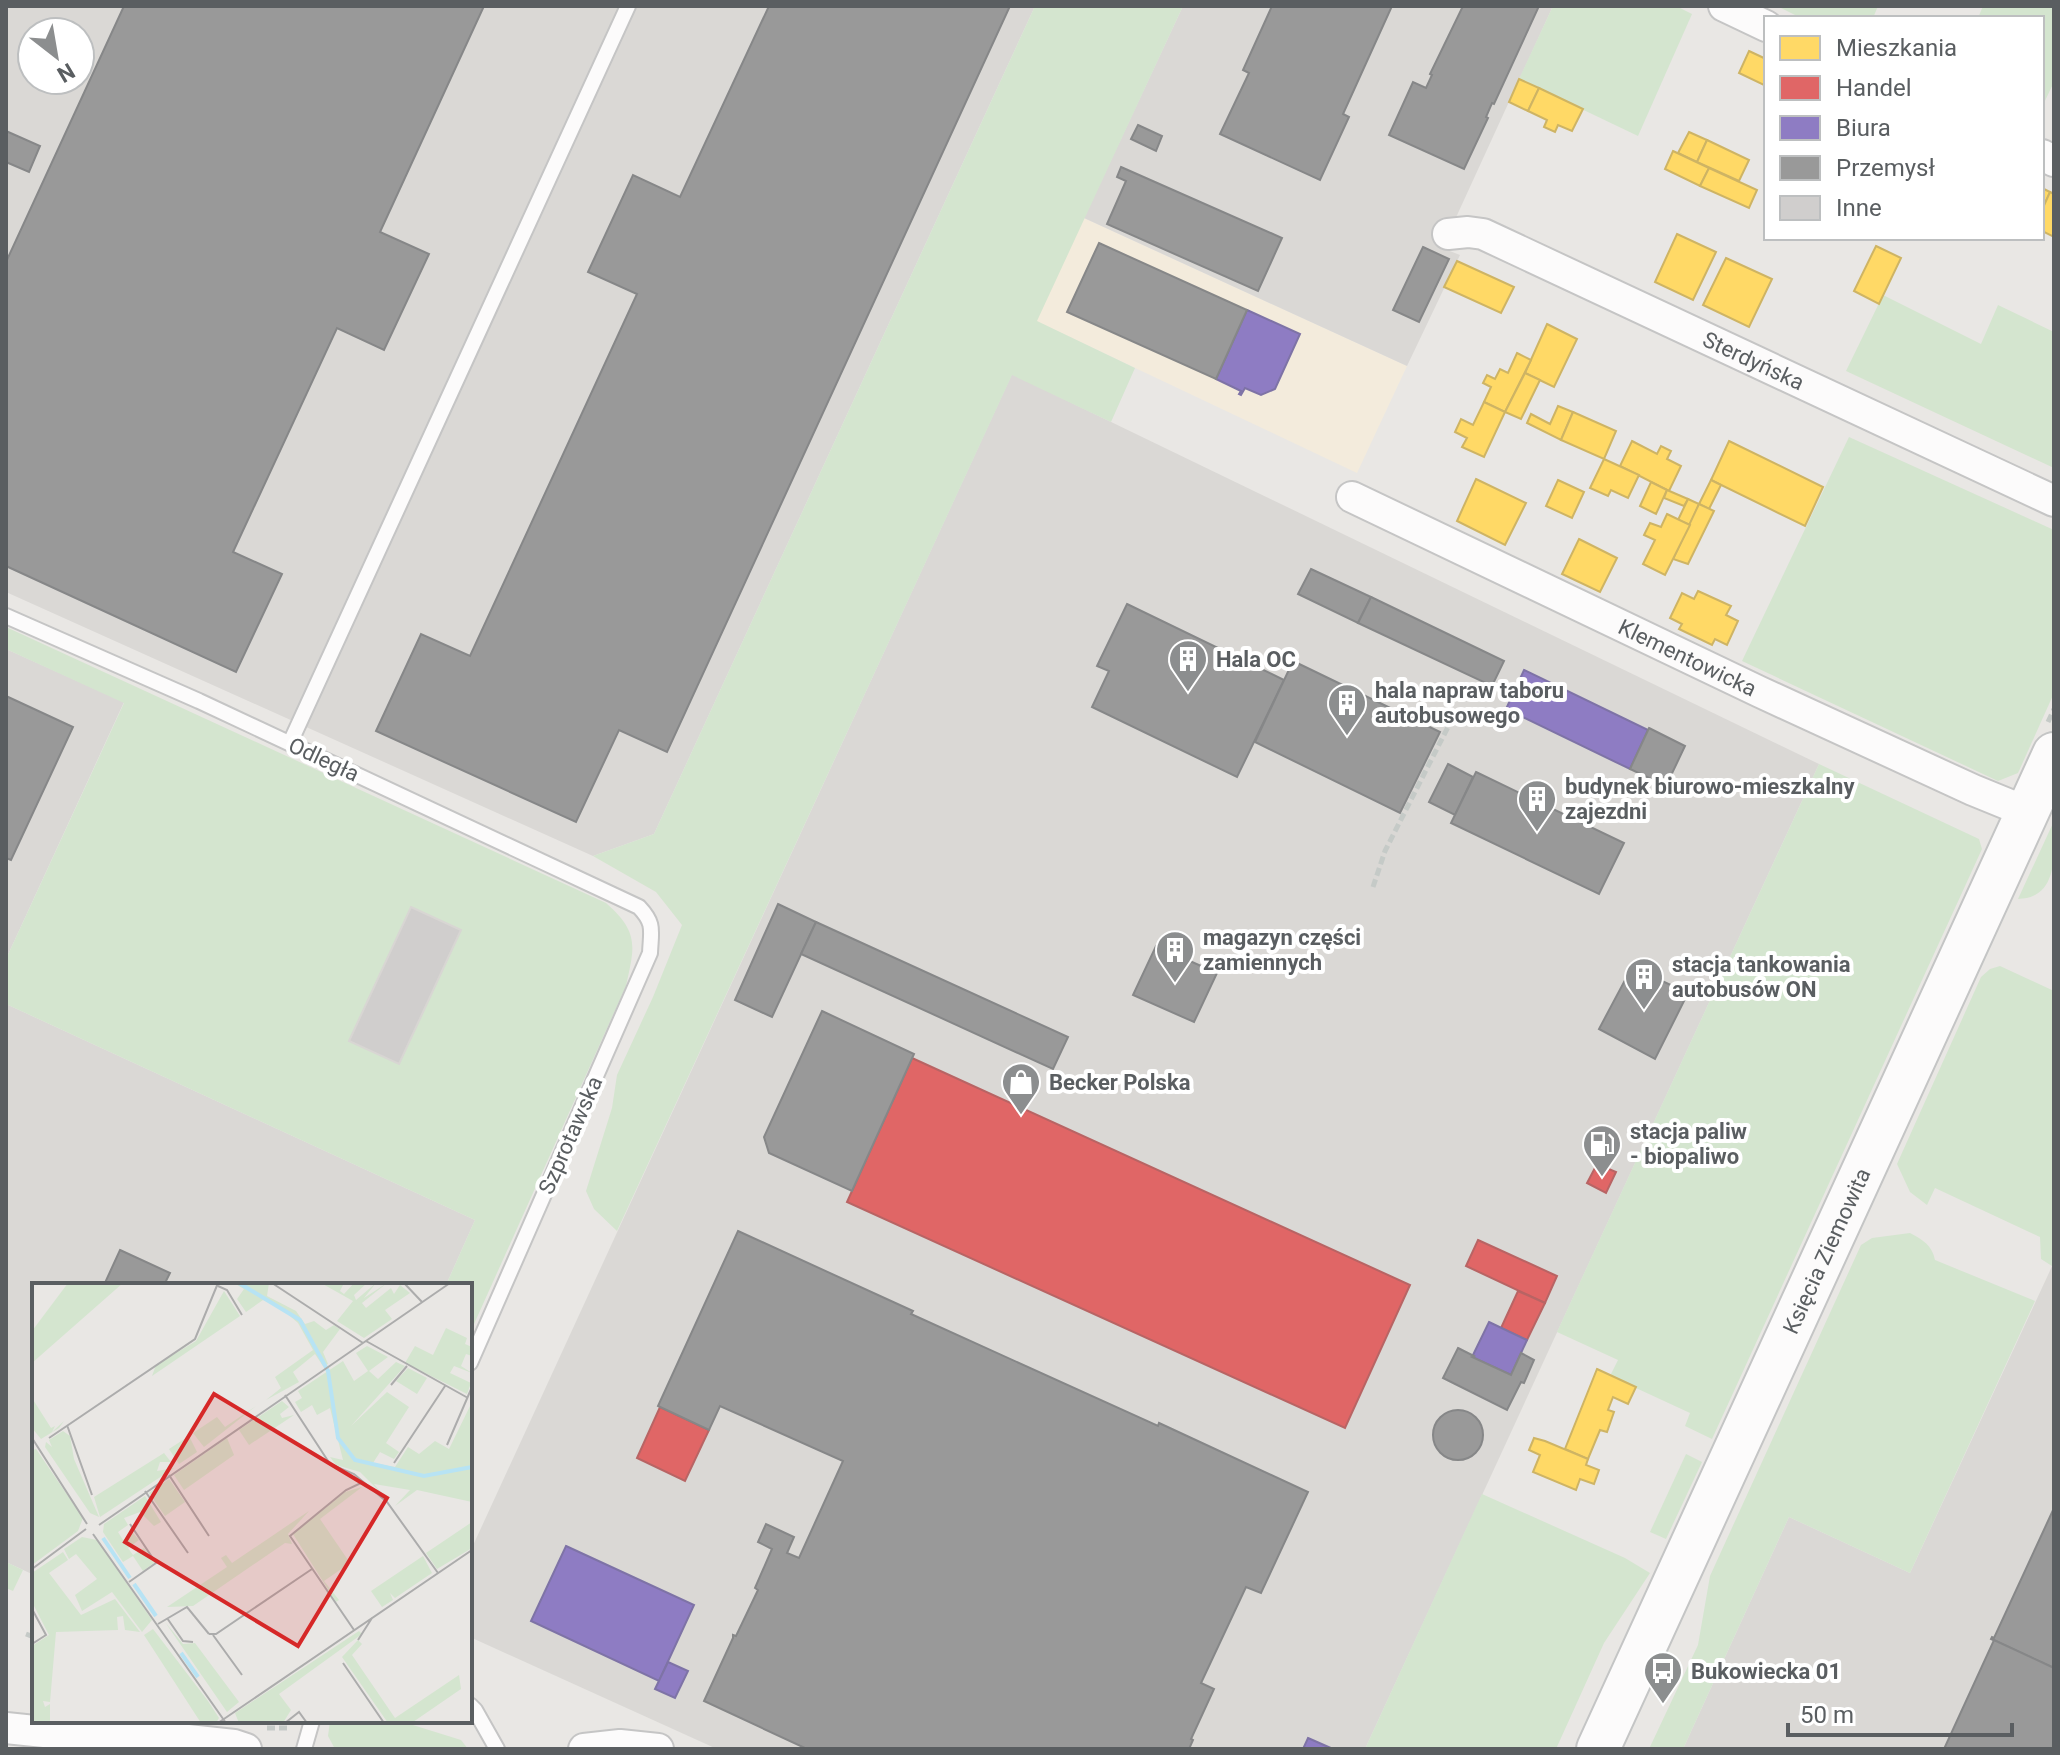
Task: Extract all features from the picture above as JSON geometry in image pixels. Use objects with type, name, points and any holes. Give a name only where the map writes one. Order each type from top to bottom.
[{"type":"street","points":[[1724,6],[1764,25]]},
{"type":"street","name":"Sterdyńska","points":[[1448,234],[1483,234],[2054,501]]},
{"type":"street","name":"Klementowicka","points":[[1352,497],[1760,692],[2027,812]]},
{"type":"street","name":"Księcia Ziemowita","points":[[1598,1749],[2054,754]]},
{"type":"street","points":[[6,1728],[54,1733],[245,1740]]},
{"type":"street","points":[[584,1749],[620,1745],[658,1749]]},
{"type":"lane","points":[[290,743],[628,6]]},
{"type":"lane","name":"Odległa","points":[[6,616],[290,743],[639,907]]},
{"type":"lane","name":"Szprotawska","points":[[472,1358],[650,953],[652,928],[649,917],[639,907]]},
{"type":"lane","points":[[472,1707],[497,1749]]},
{"type":"lane","points":[[304,1749],[310,1726]]},
{"type":"path","points":[[1373,887],[1385,851],[1451,721]]},
{"type":"path","points":[[26,1634],[32,1636]]},
{"type":"path","points":[[245,1740],[287,1727],[310,1726]]},
{"type":"shaded area","points":[[6,6],[1035,6],[654,834],[593,856],[6,592]]},
{"type":"shaded area","points":[[1183,6],[1553,6],[1442,248],[1460,255],[1407,366],[1084,218]]},
{"type":"shaded area","points":[[1084,218],[1407,366],[1357,473],[1036,321]]},
{"type":"shaded area","points":[[1012,374],[1819,764],[1365,1749],[717,1749],[472,1638],[472,1548]]},
{"type":"shaded area","points":[[6,649],[124,702],[6,959]]},
{"type":"shaded area","points":[[6,1004],[475,1220],[447,1283],[32,1283],[32,1574],[6,1562]]},
{"type":"shaded area","points":[[2054,1262],[2054,1749],[1683,1749],[1789,1517],[1910,1573]]},
{"type":"green space","points":[[1035,6],[1183,6],[1037,321],[1135,368],[1111,422],[1012,375],[617,1231],[594,1209],[586,1191],[612,1108],[617,1075],[682,925],[656,892],[593,856],[654,834]]},
{"type":"green space","points":[[1553,6],[1676,6],[1692,14],[1638,136],[1519,79]]},
{"type":"green space","points":[[1777,6],[1878,6],[1874,16],[1797,16]]},
{"type":"green space","points":[[1983,6],[2054,6],[2054,82],[2044,103],[2044,16],[1979,16]]},
{"type":"green space","points":[[1883,295],[1981,344],[1998,305],[2054,332],[2054,468],[1846,371]]},
{"type":"green space","points":[[1849,437],[2054,530],[2054,693],[2018,773],[1998,781],[1742,661]]},
{"type":"green space","points":[[6,627],[606,903],[624,923],[632,940],[626,986],[472,1329],[472,1283],[447,1283],[475,1220],[6,1004],[6,959],[124,703],[6,649]]},
{"type":"green space","points":[[1819,764],[1979,839],[1982,849],[1712,1439],[1685,1426],[1690,1413],[1610,1376],[1618,1360],[1557,1332]]},
{"type":"green space","points":[[2054,821],[2054,859],[2048,882],[2032,897],[2018,899]]},
{"type":"green space","points":[[2000,966],[2054,991],[2052,1266],[2041,1259],[2040,1237],[1935,1188],[1927,1205],[1910,1192],[1897,1164],[1981,977],[1990,969]]},
{"type":"green space","points":[[1910,1233],[1932,1250],[1935,1260],[2035,1301],[1910,1573],[1789,1517],[1683,1749],[1649,1749],[1698,1645],[1710,1576],[1861,1245],[1872,1238]]},
{"type":"green space","points":[[1686,1454],[1702,1462],[1666,1539],[1650,1532]]},
{"type":"green space","points":[[1482,1494],[1625,1558],[1650,1573],[1604,1643],[1556,1749],[1365,1749]]},
{"type":"green space","points":[[6,1562],[23,1570],[13,1591],[6,1588]]},
{"type":"green space","points":[[330,1723],[406,1723],[461,1740],[468,1749],[335,1749],[328,1736]]},
{"type":"building: Mieszkania","points":[[1749,51],[1764,58],[1764,85],[1739,73]]},
{"type":"building: Mieszkania","points":[[1519,79],[1539,88],[1528,111],[1509,102]]},
{"type":"building: Mieszkania","points":[[1539,88],[1583,109],[1572,131],[1558,125],[1555,132],[1544,127],[1547,120],[1528,111]]},
{"type":"building: Mieszkania","points":[[1689,132],[1707,140],[1697,162],[1678,153]]},
{"type":"building: Mieszkania","points":[[1707,140],[1749,160],[1739,181],[1697,162]]},
{"type":"building: Mieszkania","points":[[1673,151],[1709,168],[1700,186],[1665,169]]},
{"type":"building: Mieszkania","points":[[1709,168],[1757,190],[1749,208],[1700,186]]},
{"type":"building: Mieszkania","points":[[2044,189],[2050,192],[2044,206]]},
{"type":"building: Mieszkania","points":[[2050,192],[2054,194],[2054,237],[2044,232],[2044,206]]},
{"type":"building: Mieszkania","points":[[1677,234],[1716,252],[1693,300],[1655,282]]},
{"type":"building: Mieszkania","points":[[1876,246],[1901,258],[1879,304],[1854,291]]},
{"type":"building: Mieszkania","points":[[1726,258],[1772,279],[1749,327],[1703,305]]},
{"type":"building: Mieszkania","points":[[1457,261],[1514,287],[1501,313],[1444,287]]},
{"type":"building: Mieszkania","points":[[1547,324],[1577,339],[1554,387],[1525,373]]},
{"type":"building: Mieszkania","points":[[1517,353],[1531,360],[1505,412],[1484,402],[1491,387],[1483,383],[1487,375],[1495,379],[1500,369],[1508,373]]},
{"type":"building: Mieszkania","points":[[1525,373],[1540,380],[1521,419],[1505,412]]},
{"type":"building: Mieszkania","points":[[1484,402],[1505,412],[1484,457],[1462,447],[1467,438],[1455,432],[1461,419],[1473,425]]},
{"type":"building: Mieszkania","points":[[1558,406],[1573,412],[1561,440],[1527,423],[1531,414],[1550,424]]},
{"type":"building: Mieszkania","points":[[1573,412],[1616,431],[1604,459],[1561,440]]},
{"type":"building: Mieszkania","points":[[1632,441],[1657,454],[1661,446],[1671,451],[1667,459],[1681,466],[1669,491],[1620,466]]},
{"type":"building: Mieszkania","points":[[1729,441],[1823,487],[1805,526],[1711,480]]},
{"type":"building: Mieszkania","points":[[1604,459],[1639,475],[1628,498],[1611,490],[1608,496],[1590,488]]},
{"type":"building: Mieszkania","points":[[1476,479],[1526,503],[1505,545],[1457,521]]},
{"type":"building: Mieszkania","points":[[1558,480],[1584,492],[1572,518],[1546,506]]},
{"type":"building: Mieszkania","points":[[1711,480],[1721,485],[1709,509],[1699,504]]},
{"type":"building: Mieszkania","points":[[1651,482],[1667,490],[1656,514],[1640,506]]},
{"type":"building: Mieszkania","points":[[1667,490],[1688,499],[1684,506],[1664,498]]},
{"type":"building: Mieszkania","points":[[1688,499],[1699,504],[1690,525],[1678,520]]},
{"type":"building: Mieszkania","points":[[1699,504],[1714,511],[1688,564],[1673,559]]},
{"type":"building: Mieszkania","points":[[1667,514],[1690,525],[1665,575],[1643,564],[1655,540],[1644,535],[1650,523],[1661,527]]},
{"type":"building: Mieszkania","points":[[1579,539],[1617,558],[1600,592],[1562,574]]},
{"type":"building: Mieszkania","points":[[1698,591],[1731,606],[1726,615],[1738,621],[1727,645],[1715,639],[1712,645],[1679,629],[1682,624],[1670,618],[1682,593],[1694,599]]},
{"type":"building: Mieszkania","points":[[1597,1369],[1636,1387],[1628,1404],[1613,1397],[1608,1410],[1614,1412],[1607,1432],[1600,1430],[1588,1459],[1565,1449]]},
{"type":"building: Mieszkania","points":[[1534,1438],[1588,1459],[1586,1465],[1599,1470],[1594,1484],[1580,1479],[1576,1490],[1533,1472],[1540,1455],[1529,1450]]},
{"type":"building: Handel","points":[[912,1058],[1410,1285],[1345,1428],[847,1202]]},
{"type":"building: Handel","name":"stacja paliw - biopaliwo","points":[[1597,1164],[1616,1172],[1606,1193],[1587,1183]]},
{"type":"building: Handel","points":[[1478,1240],[1557,1276],[1545,1303],[1466,1266]]},
{"type":"building: Handel","points":[[1518,1291],[1545,1303],[1527,1340],[1501,1328]]},
{"type":"building: Handel","points":[[660,1407],[709,1430],[685,1481],[637,1458]]},
{"type":"building: Biura","points":[[1247,310],[1300,334],[1275,389],[1261,395],[1245,388],[1241,395],[1241,391],[1216,379]]},
{"type":"building: Biura","points":[[1524,670],[1648,730],[1630,769],[1506,709]]},
{"type":"building: Biura","points":[[1489,1322],[1527,1340],[1511,1375],[1472,1357]]},
{"type":"building: Biura","points":[[566,1546],[694,1605],[659,1681],[531,1621]]},
{"type":"building: Biura","points":[[668,1662],[688,1671],[675,1698],[655,1689]]},
{"type":"building: Biura","points":[[1308,1738],[1333,1749],[1303,1749]]},
{"type":"building: Przemysł","points":[[124,6],[484,6],[380,232],[429,254],[384,350],[337,328],[233,552],[282,574],[236,672],[6,566],[6,262],[83,96],[96,96],[96,67]]},
{"type":"building: Przemysł","points":[[769,6],[1010,6],[667,752],[619,730],[576,822],[376,731],[421,634],[470,656],[637,294],[588,272],[633,175],[680,197]]},
{"type":"building: Przemysł","points":[[1272,6],[1392,6],[1343,114],[1349,117],[1320,180],[1220,134],[1249,73],[1243,70]]},
{"type":"building: Przemysł","points":[[1463,6],[1539,6],[1464,169],[1389,135],[1413,82],[1426,88]]},
{"type":"building: Przemysł","points":[[1138,125],[1162,136],[1156,151],[1131,139]]},
{"type":"building: Przemysł","points":[[6,131],[40,146],[29,172],[6,162]]},
{"type":"building: Przemysł","points":[[1121,167],[1282,238],[1258,291],[1107,224],[1126,181],[1117,177]]},
{"type":"building: Przemysł","points":[[1099,243],[1247,310],[1216,379],[1067,312]]},
{"type":"building: Przemysł","points":[[1423,247],[1449,259],[1419,322],[1393,310]]},
{"type":"building: Przemysł","points":[[1311,569],[1371,597],[1358,623],[1298,594]]},
{"type":"building: Przemysł","points":[[1371,597],[1504,661],[1492,686],[1358,623]]},
{"type":"building: Przemysł","name":"Hala OC","points":[[1127,604],[1284,680],[1237,777],[1092,707],[1109,671],[1097,666]]},
{"type":"building: Przemysł","name":"hala napraw taboru autobusowego","points":[[1293,661],[1440,732],[1400,813],[1255,742]]},
{"type":"building: Przemysł","points":[[6,696],[73,727],[11,860],[6,858]]},
{"type":"building: Przemysł","points":[[1649,728],[1685,746],[1666,786],[1630,769]]},
{"type":"building: Przemysł","points":[[1448,764],[1473,777],[1455,815],[1429,802]]},
{"type":"building: Przemysł","name":"budynek biurowo-mieszkalny zajezdni","points":[[1476,772],[1624,843],[1599,894],[1451,823]]},
{"type":"building: Przemysł","points":[[778,904],[816,922],[772,1017],[735,1000]]},
{"type":"building: Przemysł","points":[[816,922],[1068,1037],[1053,1069],[801,954]]},
{"type":"building: Przemysł","name":"magazyn części zamiennych","points":[[1156,946],[1217,973],[1194,1022],[1133,995]]},
{"type":"building: Przemysł","name":"stacja tankowania autobusów ON","points":[[1632,967],[1688,993],[1655,1059],[1599,1029]]},
{"type":"building: Przemysł","points":[[822,1011],[914,1054],[852,1191],[769,1153],[764,1137]]},
{"type":"building: Przemysł","points":[[738,1231],[913,1311],[911,1314],[1308,1492],[1261,1593],[1246,1587],[1201,1683],[1214,1689],[1189,1749],[807,1749],[704,1701],[733,1635],[736,1636],[758,1590],[755,1588],[772,1549],[758,1542],[766,1524],[794,1537],[787,1553],[799,1558],[843,1461],[720,1406],[709,1430],[658,1406]]},
{"type":"building: Przemysł","points":[[120,1250],[170,1273],[165,1283],[105,1283]]},
{"type":"building: Przemysł","points":[[1458,1348],[1511,1375],[1521,1353],[1534,1360],[1507,1410],[1443,1378]]},
{"type":"building: Przemysł","points":[[1448,1411],[1468,1411],[1482,1425],[1482,1445],[1468,1459],[1448,1459],[1434,1445],[1434,1425]]},
{"type":"building: Przemysł","points":[[2054,1508],[2054,1668],[1991,1639]]},
{"type":"building: Przemysł","points":[[1994,1640],[2054,1668],[2054,1749],[1944,1749]]},
{"type":"building: Inne","points":[[411,907],[461,930],[399,1064],[349,1041]]},
{"type":"place","name":"Hala OC","points":[[1188,693]]},
{"type":"place","name":"hala napraw taboru autobusowego","points":[[1347,737]]},
{"type":"place","name":"budynek biurowo-mieszkalny zajezdni","points":[[1537,833]]},
{"type":"place","name":"magazyn części zamiennych","points":[[1175,984]]},
{"type":"place","name":"stacja tankowania autobusów ON","points":[[1644,1011]]},
{"type":"place","name":"Becker Polska","points":[[1021,1116]]},
{"type":"place","name":"stacja paliw - biopaliwo","points":[[1602,1178]]},
{"type":"place","name":"Bukowiecka 01","points":[[1663,1705]]}]
